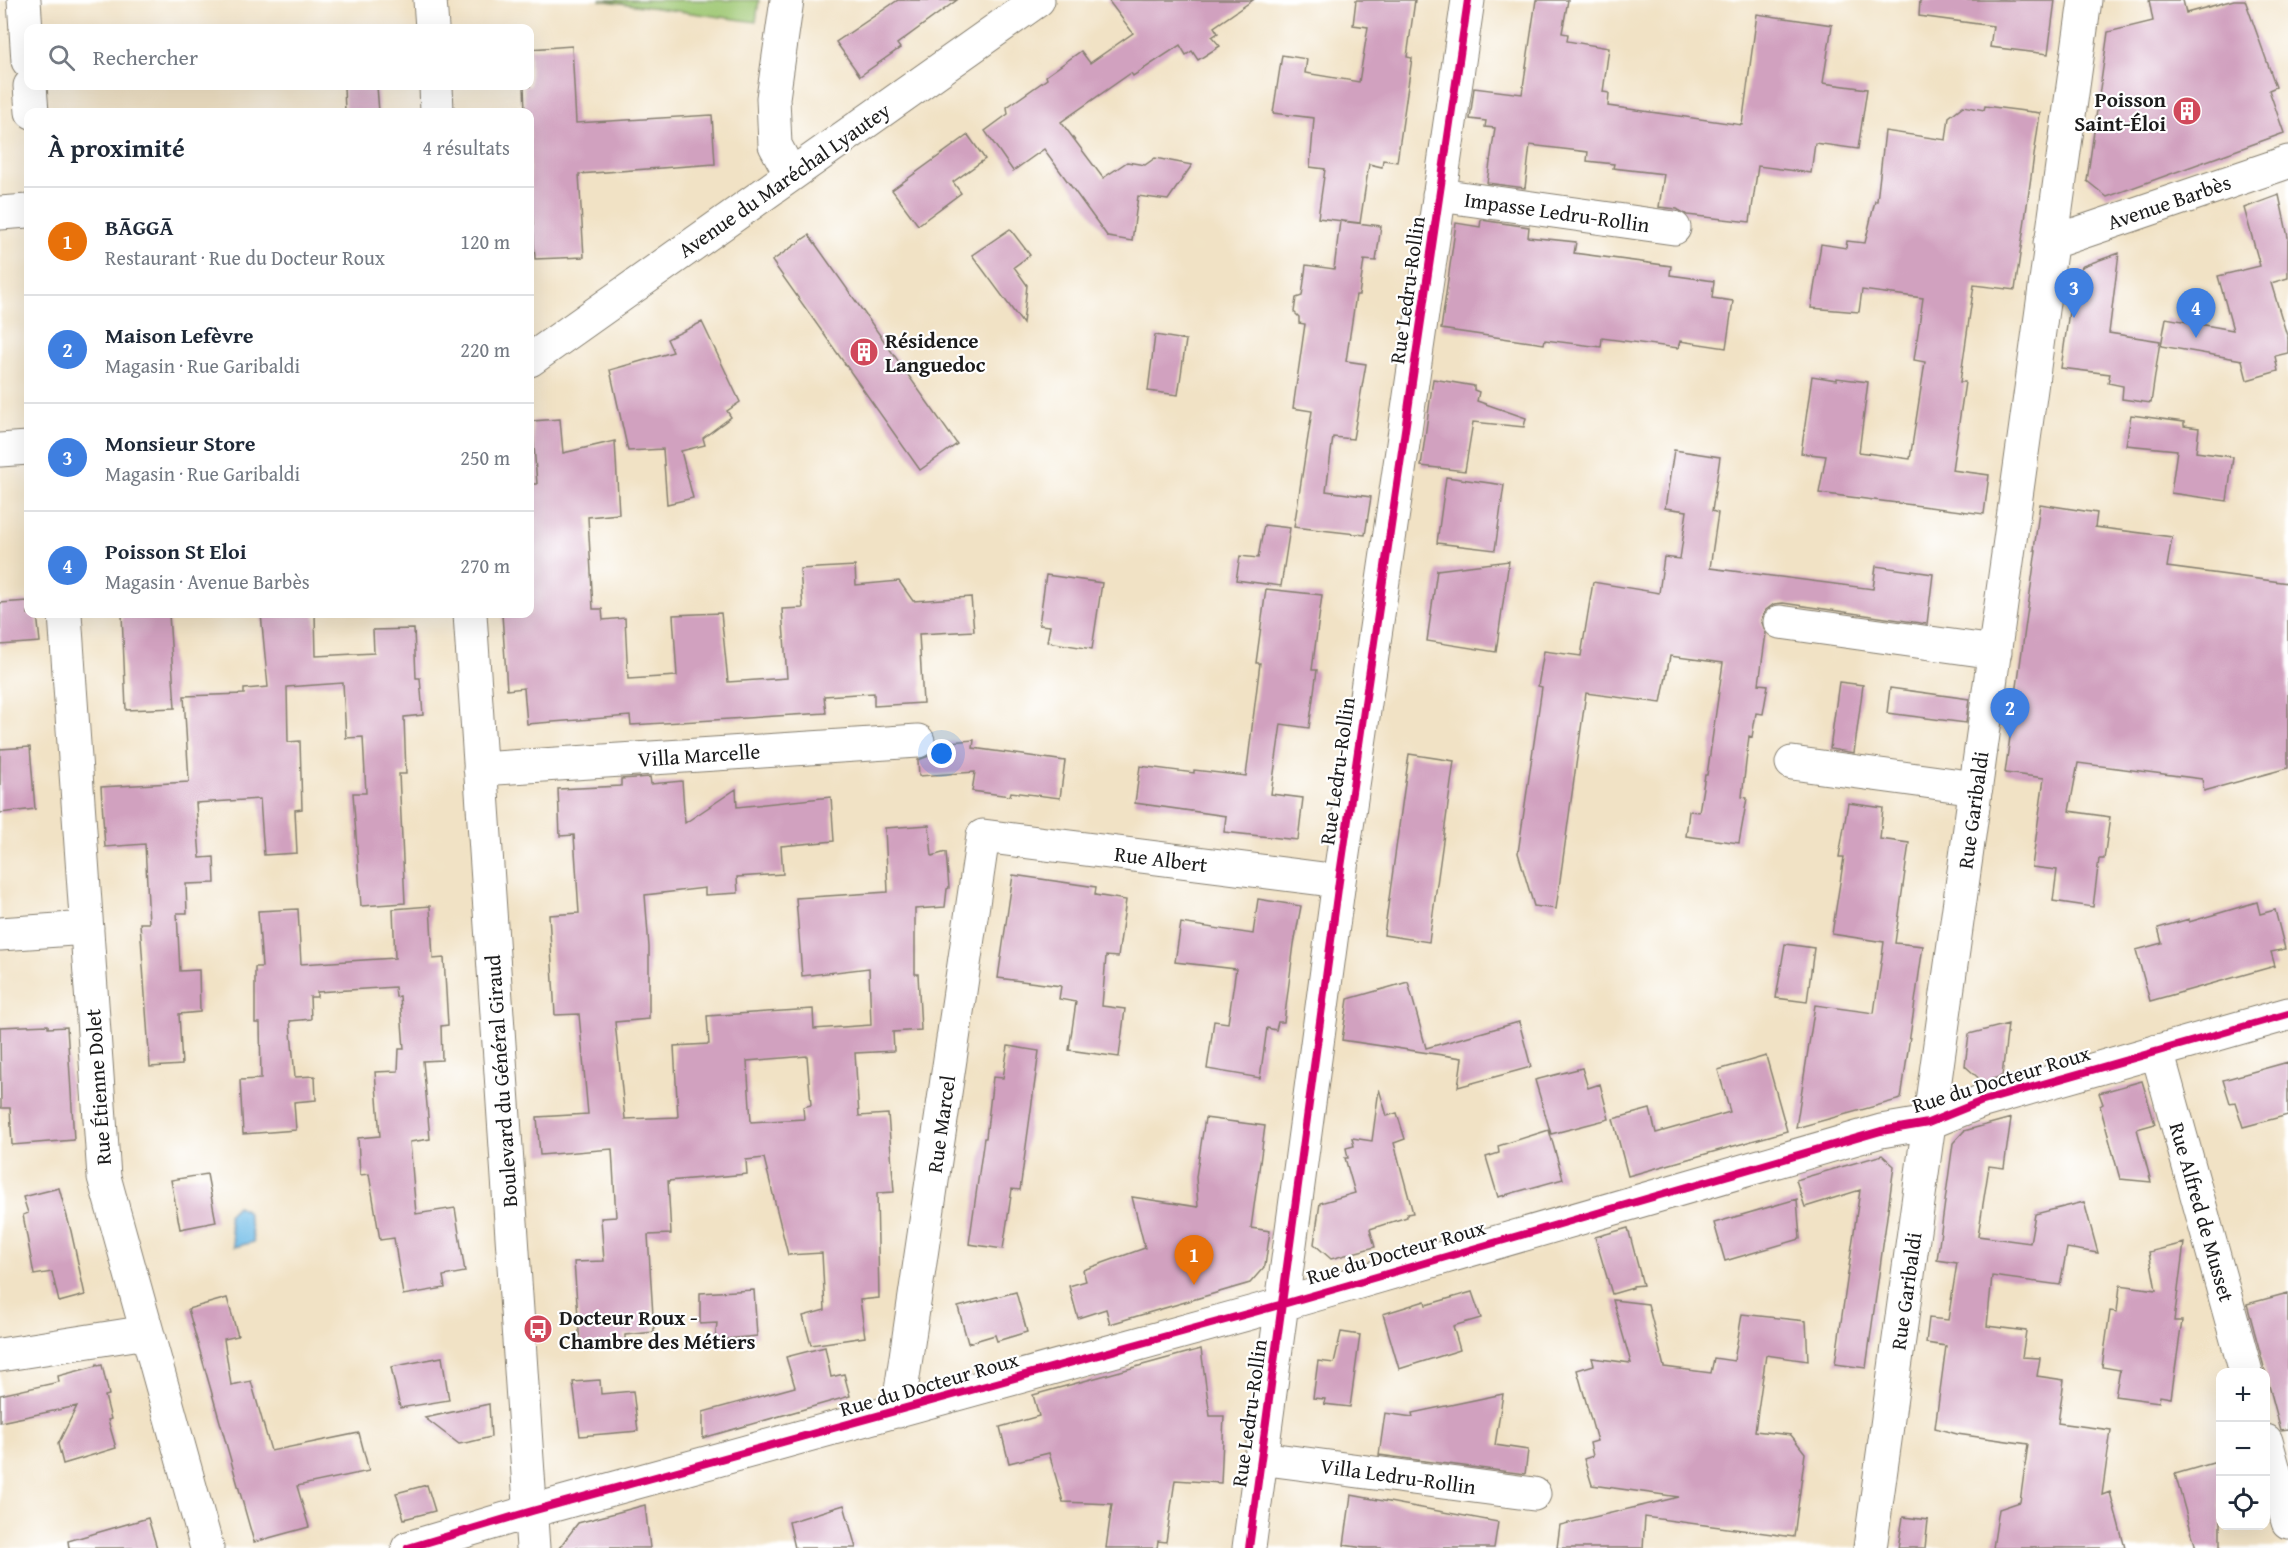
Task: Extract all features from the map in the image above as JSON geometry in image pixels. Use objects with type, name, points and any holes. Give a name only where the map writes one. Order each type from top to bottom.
[{"type":"street","points":[[24,0],[26,24]]},
{"type":"street","points":[[430,0],[432,24]]},
{"type":"street","points":[[787,0],[773,98],[775,146],[791,175]]},
{"type":"street","name":"Avenue du Maréchal Lyautey","points":[[534,357],[1038,0]]},
{"type":"street","name":"Rue Ledru-Rollin","points":[[1249,1548],[1339,882],[1468,0]]},
{"type":"street","name":"Rue Garibaldi","points":[[1870,1548],[2085,0]]},
{"type":"street","points":[[30,90],[32,108]]},
{"type":"street","points":[[436,90],[437,108]]},
{"type":"street","name":"Avenue Barbès","points":[[2050,243],[2288,162]]},
{"type":"street","name":"Impasse Ledru-Rollin","points":[[1439,195],[1674,228]]},
{"type":"street","points":[[0,213],[24,211]]},
{"type":"street","points":[[0,450],[24,448]]},
{"type":"street","name":"Rue Étienne Dolet","points":[[65,618],[104,1177],[207,1548]]},
{"type":"street","name":"Boulevard du Général Giraud","points":[[470,618],[533,1548]]},
{"type":"street","points":[[1780,622],[1995,652]]},
{"type":"street","name":"Villa Marcelle","points":[[480,769],[918,741]]},
{"type":"street","points":[[1792,763],[1976,788]]},
{"type":"street","name":"Rue Albert","points":[[983,836],[1339,882]]},
{"type":"street","name":"Rue Marcel","points":[[898,1411],[983,836]]},
{"type":"street","points":[[0,934],[87,928]]},
{"type":"street","name":"Rue du Docteur Roux","points":[[408,1548],[532,1511],[1282,1304],[1881,1131],[1928,1123],[1980,1102],[2288,1014]]},
{"type":"street","name":"Rue Alfred de Musset","points":[[2157,1051],[2245,1368]]},
{"type":"street","points":[[0,1355],[147,1332]]},
{"type":"street","name":"Villa Ledru-Rollin","points":[[1261,1458],[1534,1494]]},
{"type":"street","points":[[2270,1459],[2288,1522]]},
{"type":"green space","points":[[599,0],[759,0],[756,22]]},
{"type":"water","points":[[237,1206],[247,1211],[254,1242],[234,1247],[228,1215]]},
{"type":"building","points":[[898,0],[957,0],[897,44],[900,48],[860,76],[836,42]]},
{"type":"building","points":[[1108,0],[1253,0],[1214,27],[1218,33],[1212,37],[1220,46],[1198,60],[1192,51],[1186,55],[1180,45],[1133,76],[1131,73],[1061,122],[1103,178],[1127,162],[1145,165],[1155,158],[1192,165],[1168,200],[1138,196],[1132,241],[1108,237],[1044,149],[1013,171],[985,131],[1008,114],[1007,107],[1047,79],[1046,76],[1081,51],[1090,63],[1133,33]]},
{"type":"building","points":[[1356,0],[1415,0],[1407,57],[1412,58],[1397,162],[1383,160],[1382,167],[1369,164],[1360,223],[1318,218],[1325,169],[1310,167],[1314,118],[1273,113],[1282,55],[1307,59],[1305,73],[1359,82],[1368,27],[1353,25]]},
{"type":"building","points":[[1536,0],[1568,0],[1562,33],[1568,34],[1567,41],[1609,48],[1603,92],[1609,93],[1608,106],[1742,125],[1757,14],[1832,25],[1823,83],[1867,89],[1858,149],[1815,143],[1811,173],[1758,166],[1750,222],[1687,215],[1677,209],[1659,207],[1664,174],[1613,168],[1614,164],[1587,161],[1588,152],[1530,145],[1525,188],[1487,183],[1495,128],[1485,127],[1486,121],[1470,119],[1474,88],[1522,94]]},
{"type":"building","points":[[1920,0],[2055,0],[2048,54],[1990,47],[1993,26],[1919,16]]},
{"type":"building","name":"Poisson Saint-Éloi","points":[[2149,0],[2183,0],[2186,13],[2234,0],[2245,0],[2276,87],[2269,90],[2284,133],[2107,197],[2087,181],[2108,32],[2153,21]]},
{"type":"building","points":[[572,46],[576,123],[712,115],[715,164],[579,174],[584,257],[535,259],[534,108],[525,108],[524,90],[534,90],[534,49]]},
{"type":"building","points":[[344,90],[377,90],[379,108],[345,108]]},
{"type":"building","points":[[1963,106],[1984,110],[1985,106],[2040,113],[2015,290],[1974,285],[1960,382],[1965,382],[1952,470],[1989,475],[1984,514],[1819,493],[1826,456],[1801,453],[1812,376],[1868,382],[1859,452],[1910,459],[1925,362],[1914,360],[1923,298],[1862,290],[1859,312],[1811,308],[1821,244],[1846,248],[1847,241],[1865,243],[1875,201],[1877,201],[1885,131],[1946,140],[1949,117]]},
{"type":"building","points":[[968,135],[985,159],[953,182],[961,193],[918,225],[892,190]]},
{"type":"building","points":[[2279,195],[2288,237],[2288,278],[2271,283],[2288,339],[2288,353],[2275,356],[2278,371],[2247,380],[2242,360],[2161,346],[2166,318],[2233,330],[2218,276],[2260,266],[2244,208]]},
{"type":"building","points":[[1481,220],[1529,227],[1528,237],[1576,242],[1574,253],[1671,266],[1670,275],[1714,281],[1712,298],[1733,301],[1726,348],[1680,341],[1678,348],[1602,338],[1601,347],[1545,340],[1544,344],[1441,329],[1456,223],[1480,227]]},
{"type":"building","points":[[1340,221],[1381,226],[1376,261],[1364,260],[1346,361],[1366,364],[1353,439],[1333,437],[1326,491],[1371,497],[1365,535],[1294,527],[1312,411],[1293,408],[1305,324],[1299,323],[1299,317],[1294,312],[1296,298],[1302,296],[1306,265],[1334,269]]},
{"type":"building","points":[[1010,229],[1030,255],[1014,267],[1027,285],[1023,324],[972,255]]},
{"type":"building","name":"Résidence Languedoc","points":[[809,235],[957,444],[920,470],[772,261]]},
{"type":"building","points":[[2119,253],[2109,333],[2160,341],[2151,403],[2122,399],[2123,386],[2108,383],[2110,374],[2061,368],[2074,276],[2083,266]]},
{"type":"building","points":[[702,322],[740,402],[727,411],[731,417],[703,438],[705,445],[681,451],[693,498],[667,504],[663,449],[628,451],[610,370],[673,352],[667,339]]},
{"type":"building","points":[[1155,335],[1186,340],[1178,395],[1148,391]]},
{"type":"building","points":[[1433,379],[1474,386],[1474,390],[1479,392],[1477,401],[1526,418],[1524,427],[1473,422],[1465,471],[1421,466]]},
{"type":"building","points":[[2131,415],[2184,422],[2184,426],[2199,428],[2196,452],[2233,457],[2227,501],[2171,493],[2177,450],[2126,445]]},
{"type":"building","points":[[560,419],[563,453],[615,441],[619,514],[588,517],[593,609],[602,609],[603,620],[625,618],[628,679],[677,676],[673,615],[721,613],[728,682],[787,678],[782,609],[803,608],[800,569],[855,566],[856,585],[899,581],[913,601],[971,597],[974,631],[919,634],[923,703],[874,706],[874,693],[824,696],[826,713],[631,725],[630,716],[527,724],[524,688],[507,690],[502,618],[534,618],[534,484],[537,484],[534,421]]},
{"type":"building","points":[[1674,450],[1720,457],[1712,511],[1718,513],[1710,568],[1873,589],[1876,566],[1933,574],[1927,624],[1783,603],[1774,604],[1766,610],[1761,620],[1766,633],[1759,684],[1768,685],[1763,714],[1756,713],[1752,737],[1749,736],[1742,797],[1747,798],[1739,843],[1686,836],[1689,811],[1699,812],[1705,775],[1707,775],[1723,663],[1670,656],[1661,703],[1586,693],[1556,909],[1534,906],[1518,853],[1542,687],[1538,686],[1544,651],[1581,656],[1593,582],[1659,593],[1664,557],[1680,559],[1687,511],[1665,508]]},
{"type":"building","points":[[1446,477],[1504,485],[1495,550],[1437,543]]},
{"type":"building","points":[[2040,504],[2097,513],[2095,527],[2172,537],[2167,567],[2288,583],[2288,768],[2204,791],[2202,779],[2078,763],[2069,811],[2110,817],[2104,859],[2099,859],[2093,907],[2053,901],[2057,870],[2032,867],[2044,778],[2005,773],[2036,550],[2034,550]]},
{"type":"building","points":[[1264,525],[1290,528],[1281,586],[1236,580],[1240,556],[1258,558]]},
{"type":"building","points":[[1509,561],[1496,652],[1427,641],[1437,570]]},
{"type":"building","points":[[1046,575],[1102,583],[1092,649],[1047,642],[1050,626],[1039,625]]},
{"type":"building","points":[[1266,589],[1322,595],[1312,670],[1317,670],[1309,728],[1281,724],[1271,794],[1303,798],[1298,840],[1224,832],[1226,816],[1135,803],[1140,766],[1194,773],[1194,770],[1246,776],[1260,663],[1256,663]]},
{"type":"building","points":[[24,601],[24,618],[37,618],[40,642],[0,645],[0,603]]},
{"type":"building","points":[[122,618],[169,618],[175,708],[126,710]]},
{"type":"building","points":[[261,618],[315,618],[316,656],[374,653],[373,630],[414,629],[416,678],[420,678],[423,715],[404,717],[406,774],[399,774],[405,903],[361,906],[353,793],[366,793],[363,737],[346,738],[343,683],[287,687],[288,742],[300,741],[302,809],[295,810],[297,853],[264,855],[260,799],[196,803],[200,858],[214,857],[215,883],[186,884],[187,913],[177,913],[180,971],[199,970],[200,1012],[179,1014],[182,1065],[150,1067],[140,923],[149,923],[145,844],[105,847],[101,787],[189,782],[184,696],[244,694],[244,689],[268,687]]},
{"type":"building","points":[[1839,682],[1863,685],[1854,753],[1830,749]]},
{"type":"building","points":[[1890,688],[1969,699],[1966,723],[1887,713]]},
{"type":"building","points":[[974,740],[973,748],[1065,761],[1060,798],[1011,792],[1010,796],[972,791],[975,772],[919,776],[918,760],[929,756],[936,743]]},
{"type":"building","points":[[30,747],[35,809],[0,813],[0,749]]},
{"type":"building","points":[[1409,754],[1454,761],[1429,942],[1384,935]]},
{"type":"building","points":[[650,777],[651,784],[682,781],[685,823],[736,789],[737,807],[831,797],[834,841],[781,846],[783,874],[737,877],[738,893],[705,895],[705,888],[645,895],[649,947],[649,1019],[615,1022],[625,1119],[678,1117],[674,1046],[709,1044],[707,1016],[813,1009],[814,1029],[871,1025],[869,968],[802,976],[796,898],[888,892],[885,828],[929,825],[932,856],[946,852],[949,888],[945,907],[915,909],[915,974],[918,974],[921,1030],[893,1032],[894,1051],[855,1053],[859,1116],[888,1114],[894,1192],[877,1193],[879,1298],[860,1300],[865,1337],[811,1345],[803,1316],[825,1310],[822,1253],[788,1255],[764,1158],[746,1160],[747,1174],[668,1181],[671,1234],[648,1235],[654,1332],[625,1335],[625,1341],[580,1344],[574,1262],[604,1261],[601,1218],[616,1217],[612,1149],[540,1155],[537,1117],[588,1114],[579,1014],[555,1015],[549,915],[579,913],[574,835],[560,836],[558,789],[621,786],[621,779]],"holes":[[[807,1056],[811,1105],[803,1107],[804,1119],[751,1122],[747,1061]]]},
{"type":"building","points":[[1848,803],[1883,808],[1880,839],[1909,843],[1895,943],[1923,946],[1901,1099],[1796,1128],[1815,1005],[1874,1013],[1884,942],[1832,934],[1844,857],[1839,857]]},
{"type":"building","points":[[1013,875],[1096,887],[1095,895],[1126,900],[1118,957],[1106,956],[1102,1006],[1125,1009],[1119,1057],[1069,1050],[1076,1002],[1059,999],[1061,986],[998,978]]},
{"type":"building","points":[[1258,899],[1301,906],[1284,1022],[1278,1022],[1276,1030],[1267,1028],[1260,1078],[1207,1069],[1214,1021],[1228,1023],[1236,969],[1175,962],[1181,923],[1253,934]]},
{"type":"building","points":[[2257,902],[2260,914],[2275,910],[2285,949],[2271,952],[2275,966],[2150,1001],[2136,950],[2162,943],[2158,928],[2189,919],[2189,922]]},
{"type":"building","points":[[430,906],[433,959],[444,958],[448,1025],[441,1026],[442,1060],[423,1061],[430,1139],[410,1142],[416,1214],[455,1208],[465,1272],[443,1276],[445,1288],[403,1295],[394,1238],[380,1240],[369,1174],[360,1175],[358,1138],[380,1136],[375,1072],[398,1071],[399,1049],[404,1049],[400,996],[396,997],[395,987],[317,992],[317,997],[310,997],[311,1019],[290,1021],[295,1077],[315,1076],[316,1100],[294,1102],[296,1130],[243,1134],[240,1080],[261,1079],[260,1023],[255,1023],[255,967],[262,967],[258,911],[298,909],[301,964],[395,958],[393,909]]},
{"type":"building","points":[[1785,944],[1814,948],[1807,1002],[1776,998]]},
{"type":"building","points":[[1408,982],[1426,1048],[1519,1022],[1531,1067],[1458,1087],[1462,1058],[1342,1040],[1348,999]]},
{"type":"building","points":[[2008,1024],[2002,1076],[1983,1082],[1965,1066],[1969,1034]]},
{"type":"building","points":[[48,1025],[48,1028],[67,1027],[74,1140],[12,1145],[10,1108],[1,1108],[0,1027]]},
{"type":"building","points":[[1008,1046],[1039,1051],[1020,1190],[1012,1189],[1003,1249],[969,1244],[993,1077],[1003,1078]]},
{"type":"building","points":[[1766,1056],[1787,1131],[1628,1176],[1613,1119],[1650,1109],[1656,1133],[1730,1112],[1718,1070]]},
{"type":"building","points":[[2288,1062],[2288,1115],[2243,1127],[2235,1102],[2230,1103],[2223,1080]]},
{"type":"building","points":[[1582,1068],[1588,1088],[1600,1084],[1609,1119],[1551,1134],[1535,1080]]},
{"type":"building","points":[[2142,1081],[2155,1124],[2137,1129],[2151,1182],[2120,1179],[2100,1106],[2103,1104],[2099,1093]]},
{"type":"building","points":[[1379,1089],[1387,1116],[1397,1113],[1405,1139],[1394,1143],[1413,1213],[1370,1229],[1375,1247],[1331,1259],[1314,1244],[1320,1203],[1355,1193],[1345,1158],[1348,1158],[1346,1148],[1354,1146],[1352,1138],[1372,1141]]},
{"type":"building","points":[[1205,1118],[1265,1126],[1251,1228],[1270,1231],[1265,1266],[1250,1283],[1110,1324],[1106,1309],[1078,1318],[1069,1286],[1086,1281],[1083,1270],[1145,1248],[1132,1197],[1198,1207],[1196,1177]]},
{"type":"building","points":[[2011,1118],[2004,1168],[1989,1166],[1978,1236],[2030,1243],[2035,1214],[2084,1202],[2098,1253],[2067,1248],[2060,1285],[1992,1276],[1987,1326],[2026,1331],[2022,1357],[2040,1358],[2037,1376],[2064,1380],[2058,1423],[2111,1430],[2102,1495],[2110,1492],[2125,1548],[1993,1548],[1999,1509],[2020,1502],[2028,1444],[1957,1434],[1935,1428],[1946,1346],[1926,1343],[1929,1318],[1948,1320],[1957,1263],[1937,1260],[1953,1143],[1964,1131]]},
{"type":"building","points":[[1549,1130],[1563,1179],[1498,1197],[1486,1157],[1499,1153],[1498,1146]]},
{"type":"building","points":[[1882,1155],[1894,1166],[1866,1368],[1835,1364],[1860,1190],[1805,1207],[1796,1180]]},
{"type":"building","points":[[207,1174],[216,1222],[180,1229],[171,1180]]},
{"type":"building","points":[[59,1188],[85,1295],[59,1302],[52,1272],[34,1275],[23,1215],[28,1213],[23,1197]]},
{"type":"building","points":[[1797,1199],[1800,1239],[1725,1261],[1714,1223]]},
{"type":"building","points":[[1628,1228],[1643,1285],[1633,1286],[1633,1288],[1612,1294],[1595,1237]]},
{"type":"building","points":[[2184,1243],[2174,1321],[2182,1321],[2171,1398],[2160,1396],[2159,1402],[2115,1396],[2120,1370],[2102,1367],[2110,1311],[2117,1312],[2120,1285],[2156,1290],[2149,1252]]},
{"type":"building","points":[[754,1290],[757,1336],[715,1340],[717,1323],[700,1324],[700,1293]]},
{"type":"building","points":[[1016,1292],[1027,1332],[997,1341],[995,1335],[968,1343],[958,1307]]},
{"type":"building","points":[[1472,1292],[1481,1318],[1453,1326],[1460,1350],[1399,1369],[1383,1314],[1425,1301],[1426,1305]]},
{"type":"building","points":[[2288,1293],[2288,1429],[2281,1430],[2270,1389],[2270,1368],[2264,1368],[2247,1304]]},
{"type":"building","points":[[227,1298],[238,1336],[224,1339],[231,1385],[251,1381],[271,1451],[359,1433],[369,1471],[297,1486],[309,1527],[254,1542],[188,1309]]},
{"type":"building","points":[[1613,1300],[1648,1304],[1664,1367],[1711,1373],[1714,1358],[1734,1361],[1742,1314],[1806,1321],[1808,1361],[1766,1355],[1755,1431],[1791,1435],[1805,1453],[1794,1537],[1645,1517],[1643,1548],[1557,1548],[1560,1525],[1679,1497],[1592,1485],[1584,1459],[1593,1456],[1590,1443],[1597,1441],[1577,1370],[1594,1365],[1592,1358],[1631,1363]]},
{"type":"building","points":[[1341,1332],[1360,1335],[1350,1407],[1324,1404],[1325,1399],[1313,1398],[1318,1361],[1334,1363]]},
{"type":"building","points":[[825,1347],[831,1377],[844,1374],[850,1396],[703,1438],[703,1412],[795,1387],[786,1357]]},
{"type":"building","points":[[1201,1349],[1210,1416],[1224,1416],[1221,1483],[1175,1480],[1166,1542],[1158,1541],[1157,1548],[1106,1548],[1112,1504],[1063,1502],[1049,1453],[1009,1463],[1000,1427],[1039,1416],[1033,1395]]},
{"type":"building","points":[[442,1357],[449,1400],[400,1408],[391,1367]]},
{"type":"building","points":[[97,1364],[102,1365],[109,1395],[105,1396],[111,1419],[108,1420],[116,1448],[63,1464],[58,1444],[77,1406],[0,1422],[0,1395],[59,1382],[58,1376]]},
{"type":"building","points":[[600,1380],[601,1394],[633,1391],[638,1431],[580,1436],[573,1382]]},
{"type":"building","points":[[1503,1394],[1495,1445],[1528,1450],[1525,1474],[1379,1455],[1385,1413],[1413,1417],[1412,1413]]},
{"type":"building","points":[[489,1404],[491,1437],[470,1442],[459,1444],[425,1418]]},
{"type":"building","points":[[2216,1462],[2216,1530],[2220,1530],[2220,1548],[2196,1548],[2175,1474]]},
{"type":"building","points":[[427,1485],[435,1511],[404,1519],[396,1493]]},
{"type":"building","points":[[1351,1495],[1498,1522],[1494,1548],[1364,1548],[1344,1545]]},
{"type":"building","points":[[645,1505],[650,1548],[559,1548],[578,1523]]},
{"type":"building","points":[[844,1505],[856,1548],[795,1548],[789,1522]]},
{"type":"building","points":[[1903,1517],[1928,1520],[1925,1548],[1898,1548]]},
{"type":"building","points":[[148,1518],[157,1548],[69,1548],[68,1541]]},
{"type":"cycle path","points":[[1249,1548],[1339,881],[1468,0]]},
{"type":"cycle path","points":[[408,1548],[532,1511],[1283,1304],[1881,1131],[1928,1123],[1980,1102],[2288,1014]]},
{"type":"place","name":"Poisson Saint-Éloi","points":[[2187,111]]},
{"type":"place","name":"Monsieur Store","points":[[2074,318]]},
{"type":"place","name":"Poisson St Eloi","points":[[2196,338]]},
{"type":"place","name":"Résidence Languedoc","points":[[864,352]]},
{"type":"place","name":"Maison Lefèvre","points":[[2010,738]]},
{"type":"place","name":"BĀGGĀ","points":[[1194,1285]]},
{"type":"place","name":"Docteur Roux - Chambre des Métiers","points":[[538,1329]]}]
